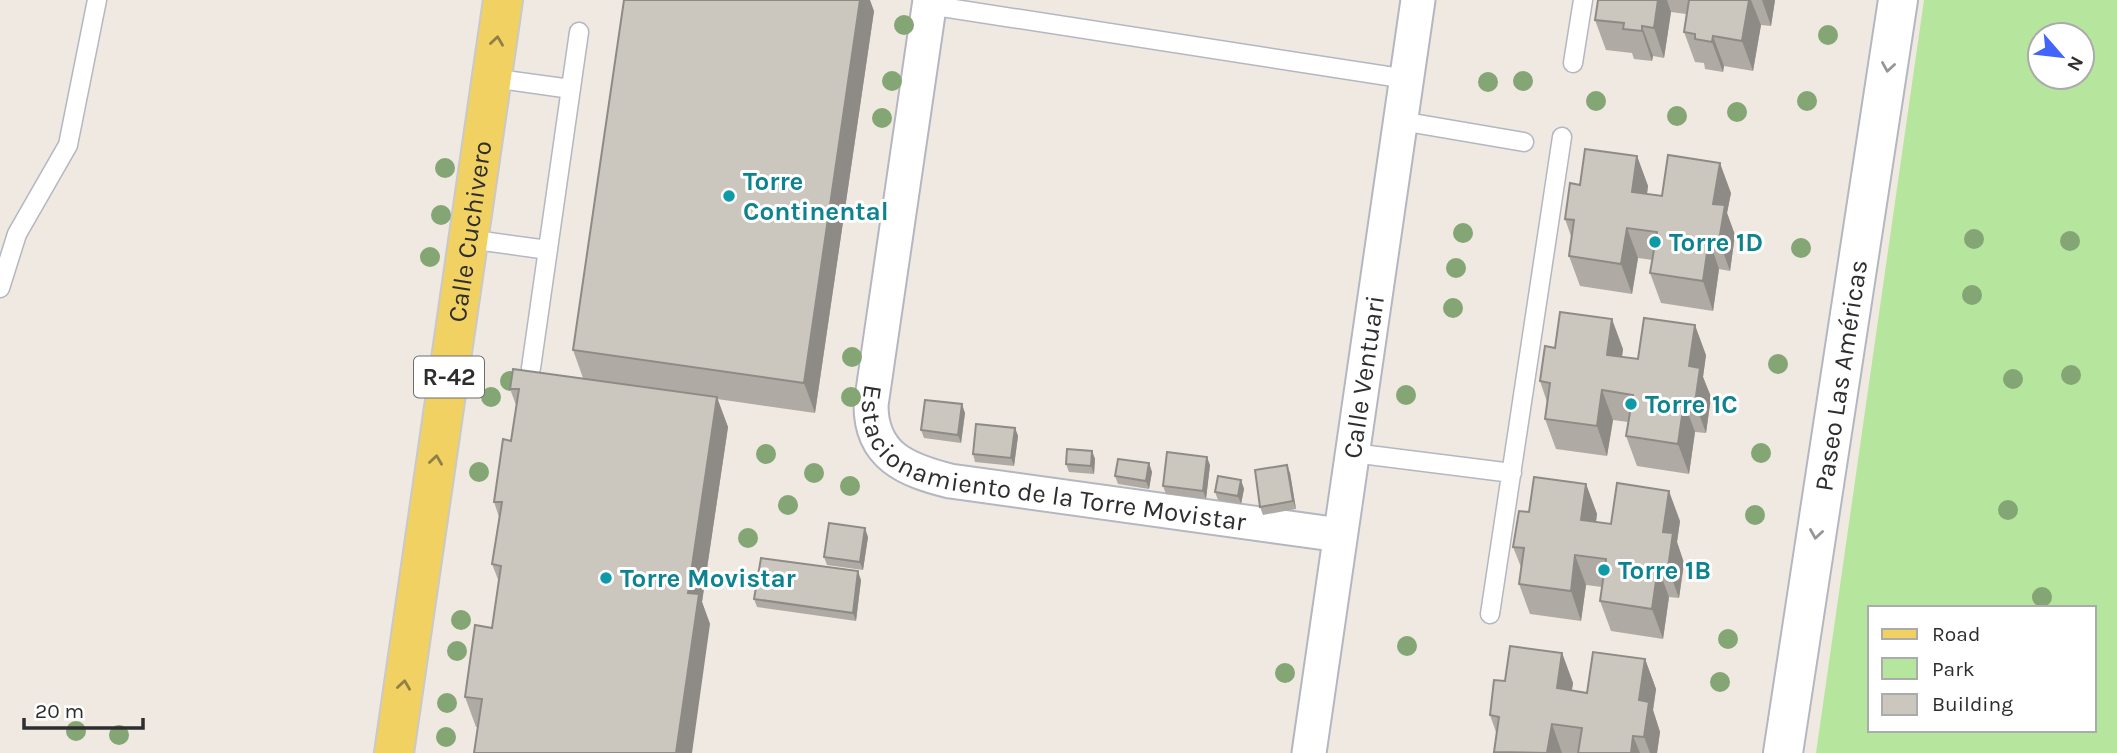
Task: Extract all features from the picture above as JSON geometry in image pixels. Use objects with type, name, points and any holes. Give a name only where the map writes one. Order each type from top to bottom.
[{"type":"main road","name":"Calle Cuchivero","points":[[394,753],[503,0]]},
{"type":"main road","name":"Paseo Las Américas","points":[[1783,753],[1898,0]]},
{"type":"street","name":"Calle Ventuari","points":[[1309,753],[1418,0]]},
{"type":"street","name":"Estacionamiento de la Torre Movistar","points":[[930,2],[871,405],[871,422],[883,449],[911,469],[950,481],[1340,536]]},
{"type":"lane","points":[[0,288],[17,234],[68,145],[97,0]]},
{"type":"lane","points":[[1573,64],[1583,0]]},
{"type":"lane","points":[[930,2],[1407,79]]},
{"type":"lane","points":[[531,368],[579,32]]},
{"type":"lane","points":[[492,78],[571,89]]},
{"type":"lane","points":[[1401,121],[1524,142]]},
{"type":"lane","points":[[1490,614],[1562,137]]},
{"type":"lane","points":[[468,239],[548,250]]},
{"type":"lane","points":[[1353,453],[1512,473]]},
{"type":"green space","points":[[1924,0],[2117,0],[2117,753],[1816,753]]},
{"type":"building","name":"Torre Continental","points":[[624,0],[860,0],[804,383],[573,350]]},
{"type":"building","points":[[1598,0],[1658,0],[1654,28],[1642,26],[1642,31],[1623,29],[1624,23],[1595,20]]},
{"type":"building","points":[[1689,0],[1749,0],[1742,41],[1713,36],[1712,42],[1695,39],[1695,34],[1684,32]]},
{"type":"building","name":"Torre 1D","points":[[1585,149],[1637,156],[1632,192],[1662,196],[1668,155],[1720,163],[1713,204],[1725,205],[1719,241],[1709,239],[1703,281],[1650,273],[1657,232],[1627,228],[1621,264],[1569,256],[1574,220],[1565,219],[1570,183],[1580,185]]},
{"type":"building","name":"Torre 1C","points":[[1560,312],[1612,319],[1607,355],[1638,359],[1644,318],[1695,325],[1689,366],[1700,368],[1695,403],[1684,402],[1678,444],[1626,436],[1633,395],[1602,390],[1597,426],[1545,419],[1550,383],[1540,381],[1545,346],[1555,348]]},
{"type":"building","name":"Torre Movistar","points":[[513,369],[717,397],[688,593],[699,594],[676,753],[474,753],[482,699],[465,697],[475,625],[492,628],[501,566],[492,564],[502,502],[494,502],[503,439],[511,441],[519,389],[510,389]]},
{"type":"building","points":[[925,400],[962,404],[958,435],[921,430]]},
{"type":"building","points":[[976,424],[1015,428],[1011,458],[973,454]]},
{"type":"building","points":[[1067,449],[1092,451],[1091,466],[1066,464]]},
{"type":"building","points":[[1167,452],[1207,457],[1203,491],[1163,486]]},
{"type":"building","points":[[1118,459],[1149,463],[1146,481],[1115,476]]},
{"type":"building","points":[[1287,465],[1293,501],[1260,507],[1255,470]]},
{"type":"building","points":[[1218,476],[1241,480],[1238,496],[1215,492]]},
{"type":"building","name":"Torre 1B","points":[[1534,477],[1586,484],[1581,520],[1611,524],[1617,483],[1669,491],[1663,532],[1673,533],[1668,568],[1658,567],[1652,609],[1600,601],[1606,559],[1575,555],[1571,591],[1519,584],[1524,548],[1513,547],[1519,511],[1529,512]]},
{"type":"building","points":[[829,523],[865,528],[860,562],[824,557]]},
{"type":"building","points":[[761,558],[858,571],[853,613],[754,599]]},
{"type":"building","points":[[1510,646],[1562,653],[1557,688],[1587,693],[1593,652],[1645,659],[1639,700],[1649,702],[1644,737],[1633,736],[1631,753],[1578,753],[1582,728],[1552,724],[1547,753],[1494,752],[1499,717],[1490,715],[1494,680],[1505,681]]},
{"type":"place","name":"Torre Continental","points":[[729,196]]},
{"type":"place","name":"Torre 1D","points":[[1655,242]]},
{"type":"place","name":"Torre 1C","points":[[1631,404]]},
{"type":"place","name":"Torre 1B","points":[[1604,570]]},
{"type":"place","name":"Torre Movistar","points":[[606,578]]}]
